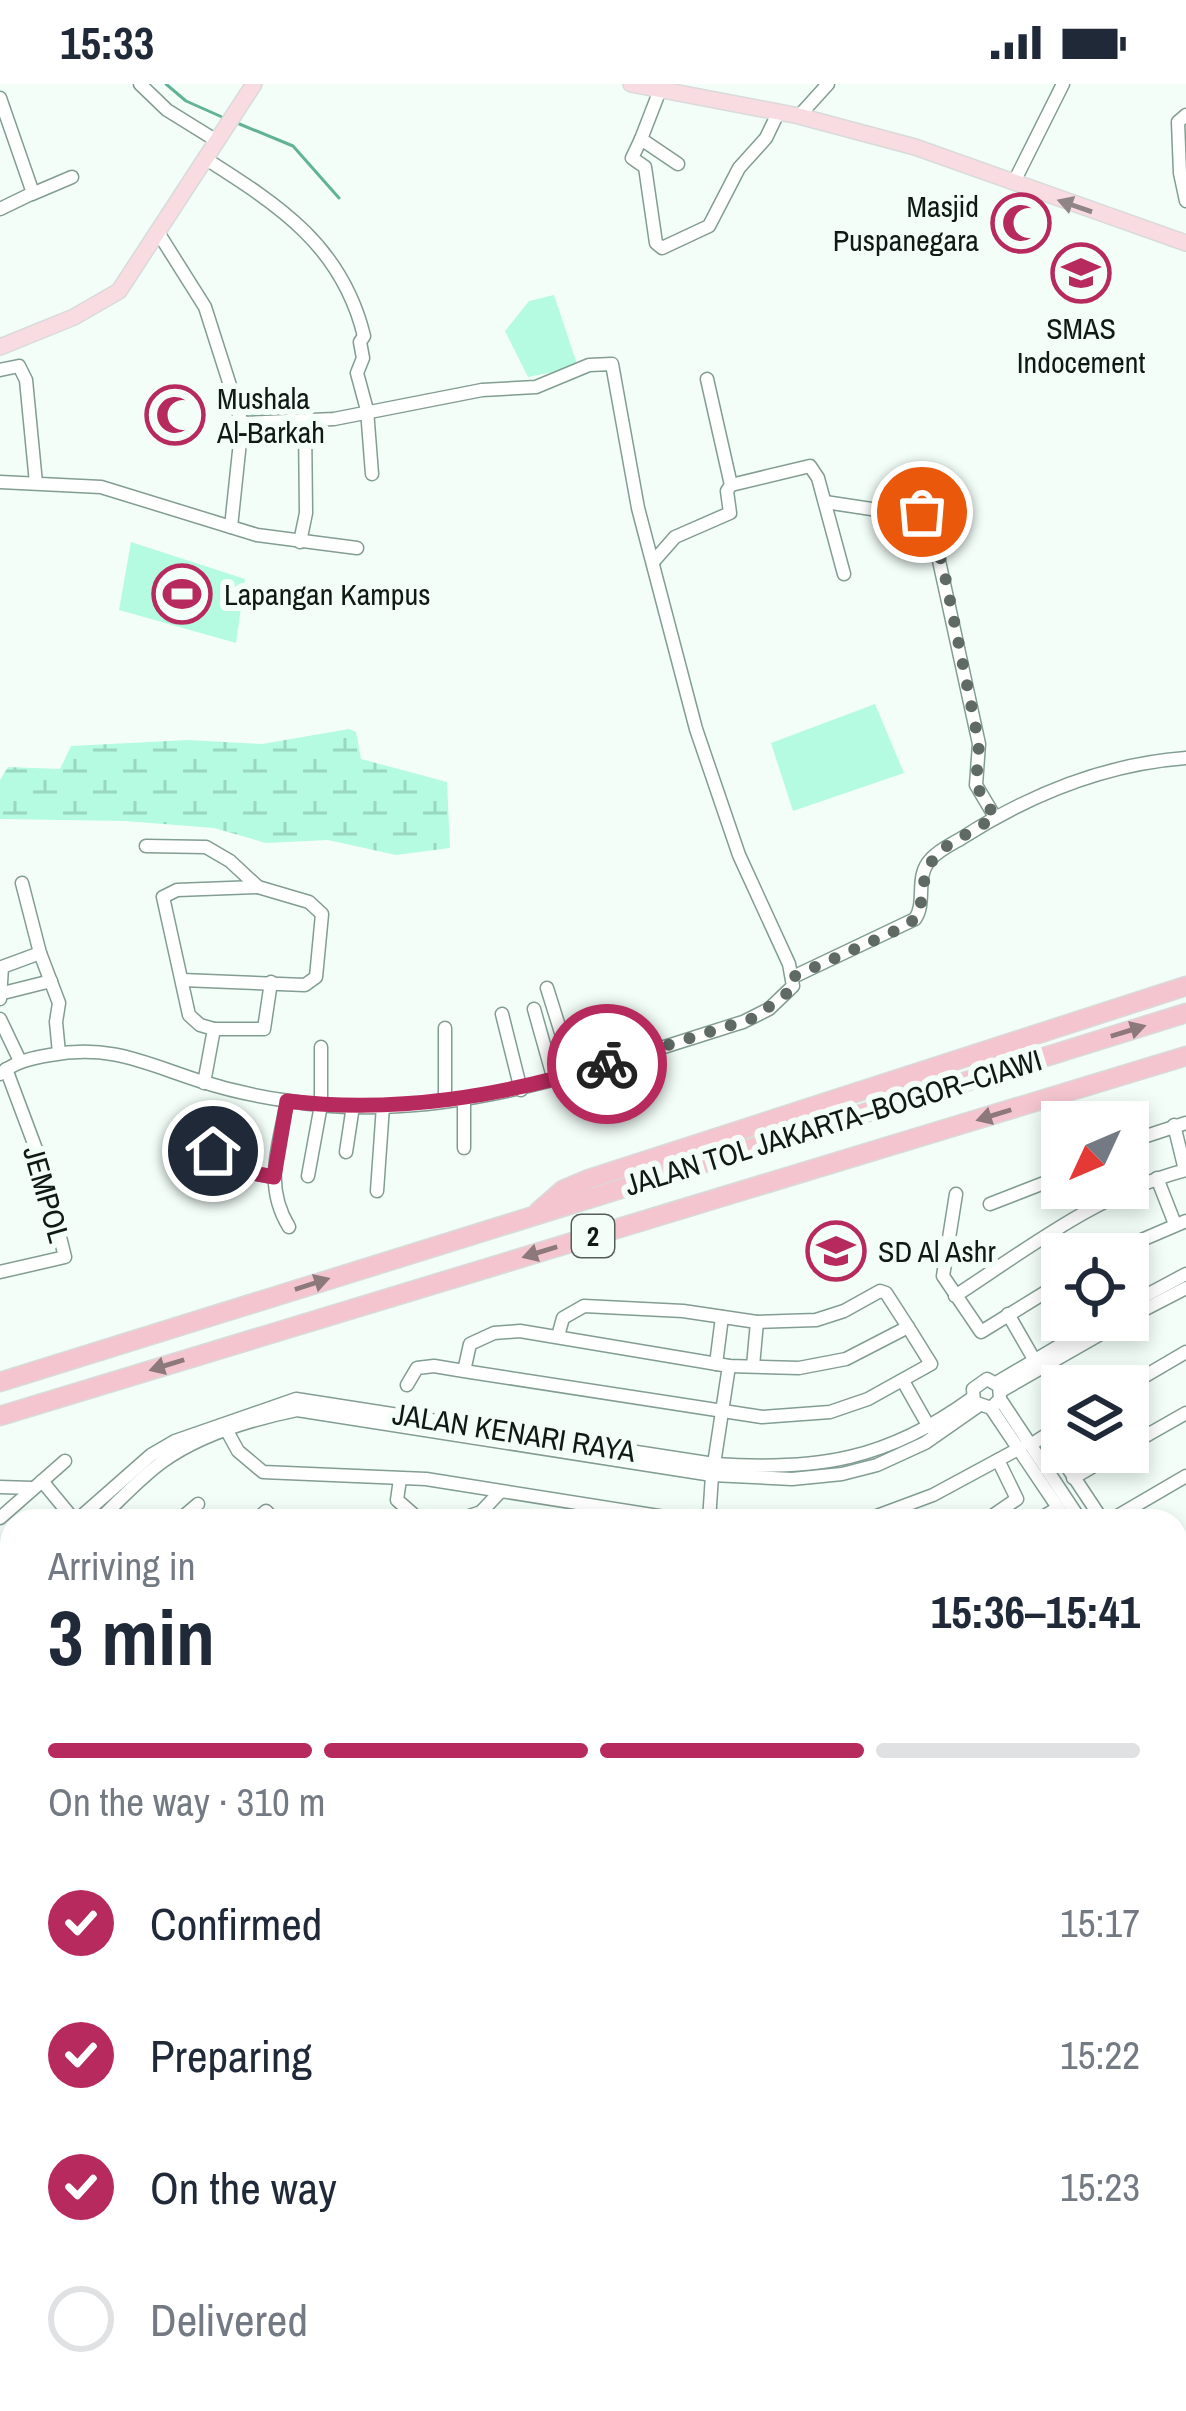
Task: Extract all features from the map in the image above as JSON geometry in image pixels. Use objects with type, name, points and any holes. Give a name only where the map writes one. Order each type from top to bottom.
[{"type":"highway","points":[[535,1215],[576,1184],[1186,986]]},
{"type":"highway","name":"JALAN TOL JAKARTA–BOGOR–CIAWI","points":[[0,1382],[1186,1013]]},
{"type":"highway","name":"JALAN TOL JAKARTA–BOGOR–CIAWI","points":[[0,1415],[1186,1056]]},
{"type":"main road","points":[[0,347],[112,297],[133,274],[254,84]]},
{"type":"main road","points":[[632,84],[799,116],[915,147],[1186,243]]},
{"type":"street","points":[[140,84],[167,110],[219,138]]},
{"type":"street","points":[[799,116],[828,84]]},
{"type":"street","points":[[1014,182],[1064,84]]},
{"type":"street","points":[[660,90],[632,157],[645,166],[659,248],[709,226],[743,163],[766,138],[778,113]]},
{"type":"street","points":[[0,98],[15,131],[32,194]]},
{"type":"street","points":[[1186,115],[1178,122],[1186,201]]},
{"type":"street","points":[[641,139],[678,164]]},
{"type":"street","points":[[206,159],[255,190],[332,260],[355,297],[364,336],[357,373],[367,410],[372,474]]},
{"type":"street","points":[[0,209],[72,177]]},
{"type":"street","points":[[159,234],[205,307],[242,423],[231,527]]},
{"type":"street","points":[[3,1072],[20,1061],[85,1049],[117,1053],[204,1083],[287,1101],[383,1106],[464,1100],[521,1090],[754,1018],[791,990],[793,977],[722,809],[676,658],[638,508],[609,362],[589,365],[536,387],[482,390],[305,422],[242,423]]},
{"type":"street","points":[[0,370],[19,366],[26,380],[36,483]]},
{"type":"street","points":[[653,562],[675,537],[730,513],[731,485],[707,379]]},
{"type":"street","points":[[300,542],[306,513],[305,422]]},
{"type":"street","points":[[731,485],[810,466],[844,574]]},
{"type":"street","points":[[0,482],[101,488],[231,527],[357,548]]},
{"type":"street","points":[[824,502],[916,510],[931,524],[979,744],[976,785],[995,817]]},
{"type":"street","points":[[793,977],[915,920],[929,860],[995,817],[1068,784],[1186,758]]},
{"type":"street","points":[[146,847],[206,847],[258,887]]},
{"type":"street","points":[[22,883],[59,1003],[58,1053]]},
{"type":"street","points":[[182,980],[271,982],[305,985],[316,977],[322,914],[309,902],[258,887],[177,890],[163,897],[189,1015],[200,1025],[264,1028],[271,982]]},
{"type":"street","points":[[40,953],[1,960],[2,996],[51,981]]},
{"type":"street","points":[[547,988],[574,1074]]},
{"type":"street","points":[[534,1009],[554,1080]]},
{"type":"street","points":[[502,1014],[521,1090]]},
{"type":"street","points":[[0,1019],[20,1061]]},
{"type":"street","points":[[445,1028],[445,1101]]},
{"type":"street","points":[[204,1083],[214,1029]]},
{"type":"street","points":[[308,1176],[320,1105],[321,1046]]},
{"type":"street","name":"JEMPOL","points":[[0,1272],[65,1257],[42,1165],[3,1072]]},
{"type":"street","points":[[464,1100],[464,1148]]},
{"type":"street","points":[[287,1101],[274,1177],[277,1208],[289,1227]]},
{"type":"street","points":[[346,1152],[353,1106]]},
{"type":"street","points":[[377,1191],[383,1106]]},
{"type":"street","points":[[955,1296],[1115,1196],[1186,1170],[1180,1124],[1149,1135]]},
{"type":"street","points":[[213,1151],[252,1173],[274,1177]]},
{"type":"street","points":[[1149,1236],[1180,1222],[1156,1178]]},
{"type":"street","points":[[990,1204],[1041,1184]]},
{"type":"street","points":[[956,1194],[943,1271],[981,1332],[1041,1294]]},
{"type":"street","points":[[1149,1294],[1186,1274]]},
{"type":"street","name":"JALAN KENARI RAYA","points":[[1149,1307],[1186,1288]]},
{"type":"street","points":[[407,1385],[412,1371],[423,1366],[762,1417],[830,1412],[931,1364],[886,1293],[880,1291],[817,1320],[757,1322],[584,1306],[563,1318],[558,1336]]},
{"type":"street","points":[[1008,1314],[1035,1360]]},
{"type":"street","points":[[710,1509],[721,1412],[722,1317]]},
{"type":"street","points":[[753,1366],[757,1322]]},
{"type":"street","points":[[464,1371],[468,1346],[494,1333],[558,1336],[723,1365],[822,1366],[908,1327]]},
{"type":"street","name":"JALAN KENARI RAYA","points":[[90,1509],[161,1448],[297,1410],[333,1408],[713,1470],[793,1479],[859,1470],[925,1443],[1067,1341]]},
{"type":"street","name":"JALAN KENARI RAYA","points":[[713,1470],[783,1467],[876,1453],[990,1397],[1088,1341]]},
{"type":"street","points":[[1149,1374],[1186,1352]]},
{"type":"street","points":[[903,1381],[929,1427]]},
{"type":"street","points":[[990,1397],[1072,1509]]},
{"type":"street","points":[[1149,1435],[1186,1413]]},
{"type":"street","points":[[235,1425],[238,1451],[263,1472],[426,1479],[596,1509]]},
{"type":"street","name":"JALAN KENARI RAYA","points":[[111,1509],[164,1460],[235,1425]]},
{"type":"street","points":[[897,1509],[1041,1438]]},
{"type":"street","points":[[1026,1446],[1058,1508]]},
{"type":"street","points":[[998,1460],[1015,1486],[1017,1499],[1002,1509]]},
{"type":"street","points":[[10,1509],[64,1461]]},
{"type":"street","points":[[1070,1473],[1097,1509]]},
{"type":"street","points":[[1073,1478],[1082,1473]]},
{"type":"street","points":[[1127,1509],[1186,1475]]},
{"type":"street","points":[[400,1479],[398,1500],[408,1509]]},
{"type":"street","points":[[0,1487],[37,1484],[63,1509]]},
{"type":"street","points":[[484,1509],[500,1493]]},
{"type":"street","points":[[192,1509],[198,1504]]},
{"type":"green space","points":[[554,295],[578,367],[528,377],[505,331],[529,301]]},
{"type":"green space","points":[[287,394],[295,416],[246,420],[240,397]]},
{"type":"green space","name":"Lapangan Kampus","points":[[131,542],[245,579],[236,643],[119,610]]},
{"type":"green space","points":[[875,704],[904,773],[793,811],[771,743]]},
{"type":"green space","points":[[349,729],[356,732],[361,759],[447,782],[450,848],[396,855],[328,840],[266,843],[214,828],[0,819],[0,780],[8,767],[60,769],[71,746],[188,740],[262,744]]},
{"type":"waterway","points":[[166,84],[186,101],[222,117]]},
{"type":"waterway","points":[[237,123],[293,146],[339,198]]},
{"type":"way so far","points":[[607,1064],[754,1018],[791,990],[793,977],[908,925],[920,913],[920,891],[929,860],[995,817],[976,785],[979,744],[944,571],[931,524],[922,512]]},
{"type":"place","name":"Masjid Puspanegara","points":[[1021,223]]},
{"type":"place","name":"SMAS Indocement","points":[[1081,273]]},
{"type":"place","name":"Mushala Al-Barkah","points":[[175,415]]},
{"type":"place","name":"Lapangan Kampus","points":[[182,594]]},
{"type":"place","name":"SD Al Ashr","points":[[836,1251]]},
{"type":"route","points":[[213,1151],[252,1173],[274,1177],[287,1101],[383,1106],[464,1100],[521,1090],[607,1064]]}]
